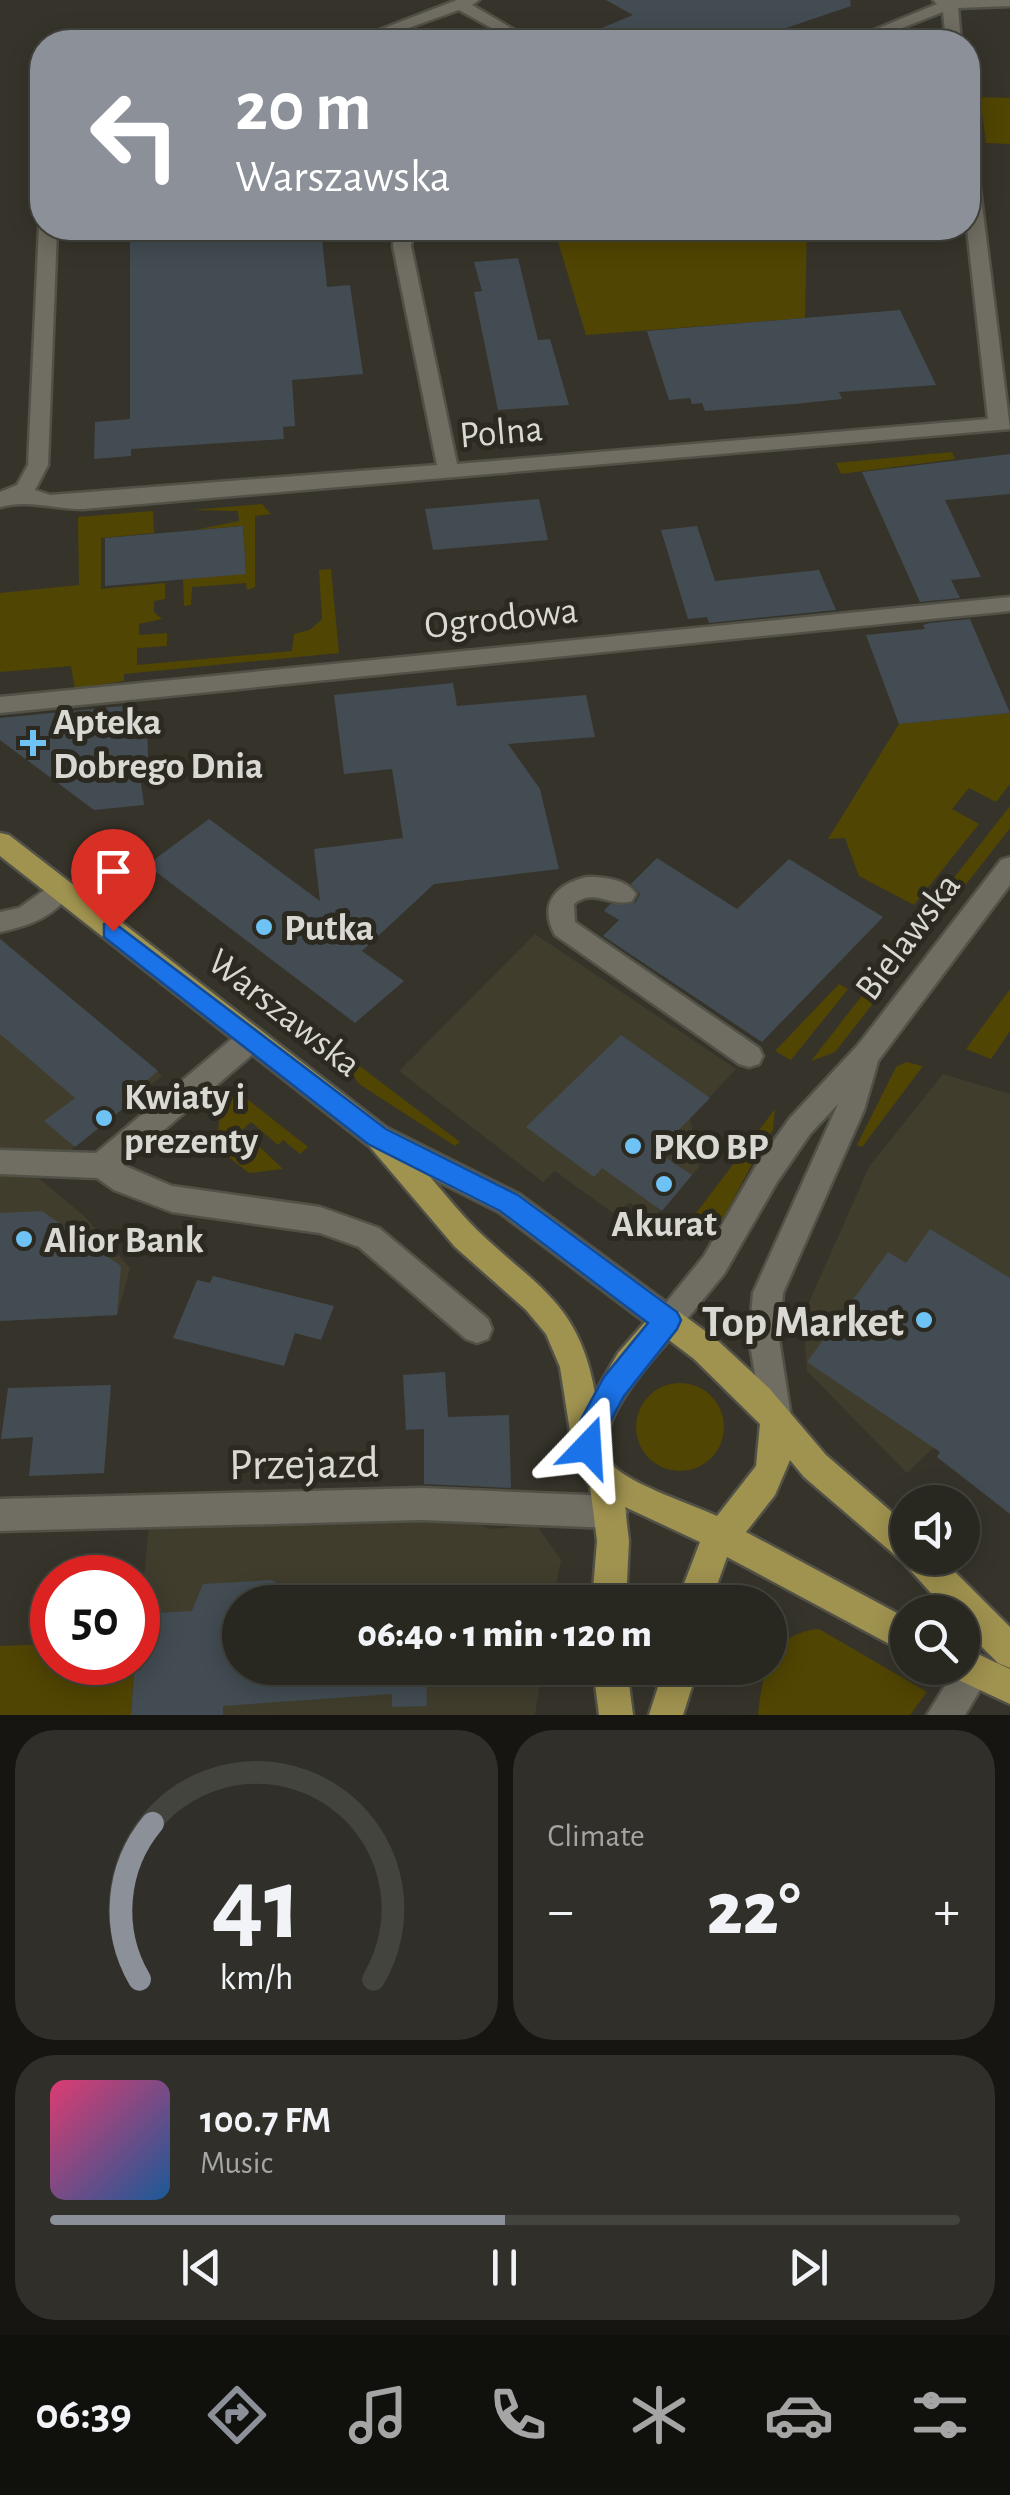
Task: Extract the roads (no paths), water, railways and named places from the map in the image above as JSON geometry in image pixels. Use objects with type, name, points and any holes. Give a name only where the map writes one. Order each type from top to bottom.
[{"type":"main road","name":"Warszawska","points":[[0,842],[377,1137],[509,1203],[667,1320]]},
{"type":"main road","name":"Warszawska","points":[[377,1137],[464,1238],[537,1300],[558,1326],[575,1366],[586,1438]]},
{"type":"main road","points":[[609,1585],[608,1496],[586,1438],[630,1363],[667,1320],[724,1364],[815,1466],[890,1532]]},
{"type":"main road","points":[[701,1585],[722,1536],[757,1499],[770,1475],[776,1446],[774,1417]]},
{"type":"main road","points":[[608,1496],[722,1536],[776,1570],[890,1629]]},
{"type":"main road","points":[[935,1575],[1010,1651]]},
{"type":"main road","points":[[980,1672],[1010,1686]]},
{"type":"main road","points":[[612,1685],[616,1715]]},
{"type":"main road","points":[[666,1715],[676,1685]]},
{"type":"street","points":[[389,30],[466,2],[509,30]]},
{"type":"street","points":[[946,2],[952,30]]},
{"type":"street","points":[[882,30],[946,2],[1010,2]]},
{"type":"street","points":[[10,496],[32,481],[38,464],[47,240]]},
{"type":"street","points":[[403,240],[448,471]]},
{"type":"street","points":[[979,240],[1004,423]]},
{"type":"street","name":"Polna","points":[[10,496],[70,503],[1004,423]]},
{"type":"street","name":"Ogrodowa","points":[[0,705],[1010,604]]},
{"type":"street","name":"Bielawska","points":[[667,1320],[714,1265],[767,1173],[800,1126],[868,1054],[1010,867]]},
{"type":"street","points":[[623,894],[596,884],[580,886],[561,902],[558,915],[564,928],[749,1056]]},
{"type":"street","points":[[0,922],[26,917],[60,890]]},
{"type":"street","points":[[102,1166],[250,1040]]},
{"type":"street","name":"Bielawska","points":[[774,1417],[764,1338],[768,1293],[850,1110],[868,1054]]},
{"type":"street","points":[[0,1162],[102,1166],[124,1181],[172,1199],[320,1220],[369,1237],[478,1329]]},
{"type":"street","name":"Przejazd","points":[[0,1514],[608,1496]]},
{"type":"street","points":[[944,1715],[960,1685]]},
{"type":"place","name":"Apteka Dobrego Dnia","points":[[33,743]]},
{"type":"place","name":"Putka","points":[[264,927]]},
{"type":"place","name":"Kwiaty i prezenty","points":[[104,1118]]},
{"type":"place","name":"PKO BP","points":[[633,1146]]},
{"type":"place","name":"Akurat","points":[[664,1184]]},
{"type":"place","name":"Alior Bank","points":[[24,1239]]},
{"type":"place","name":"Top Market","points":[[924,1320]]}]
